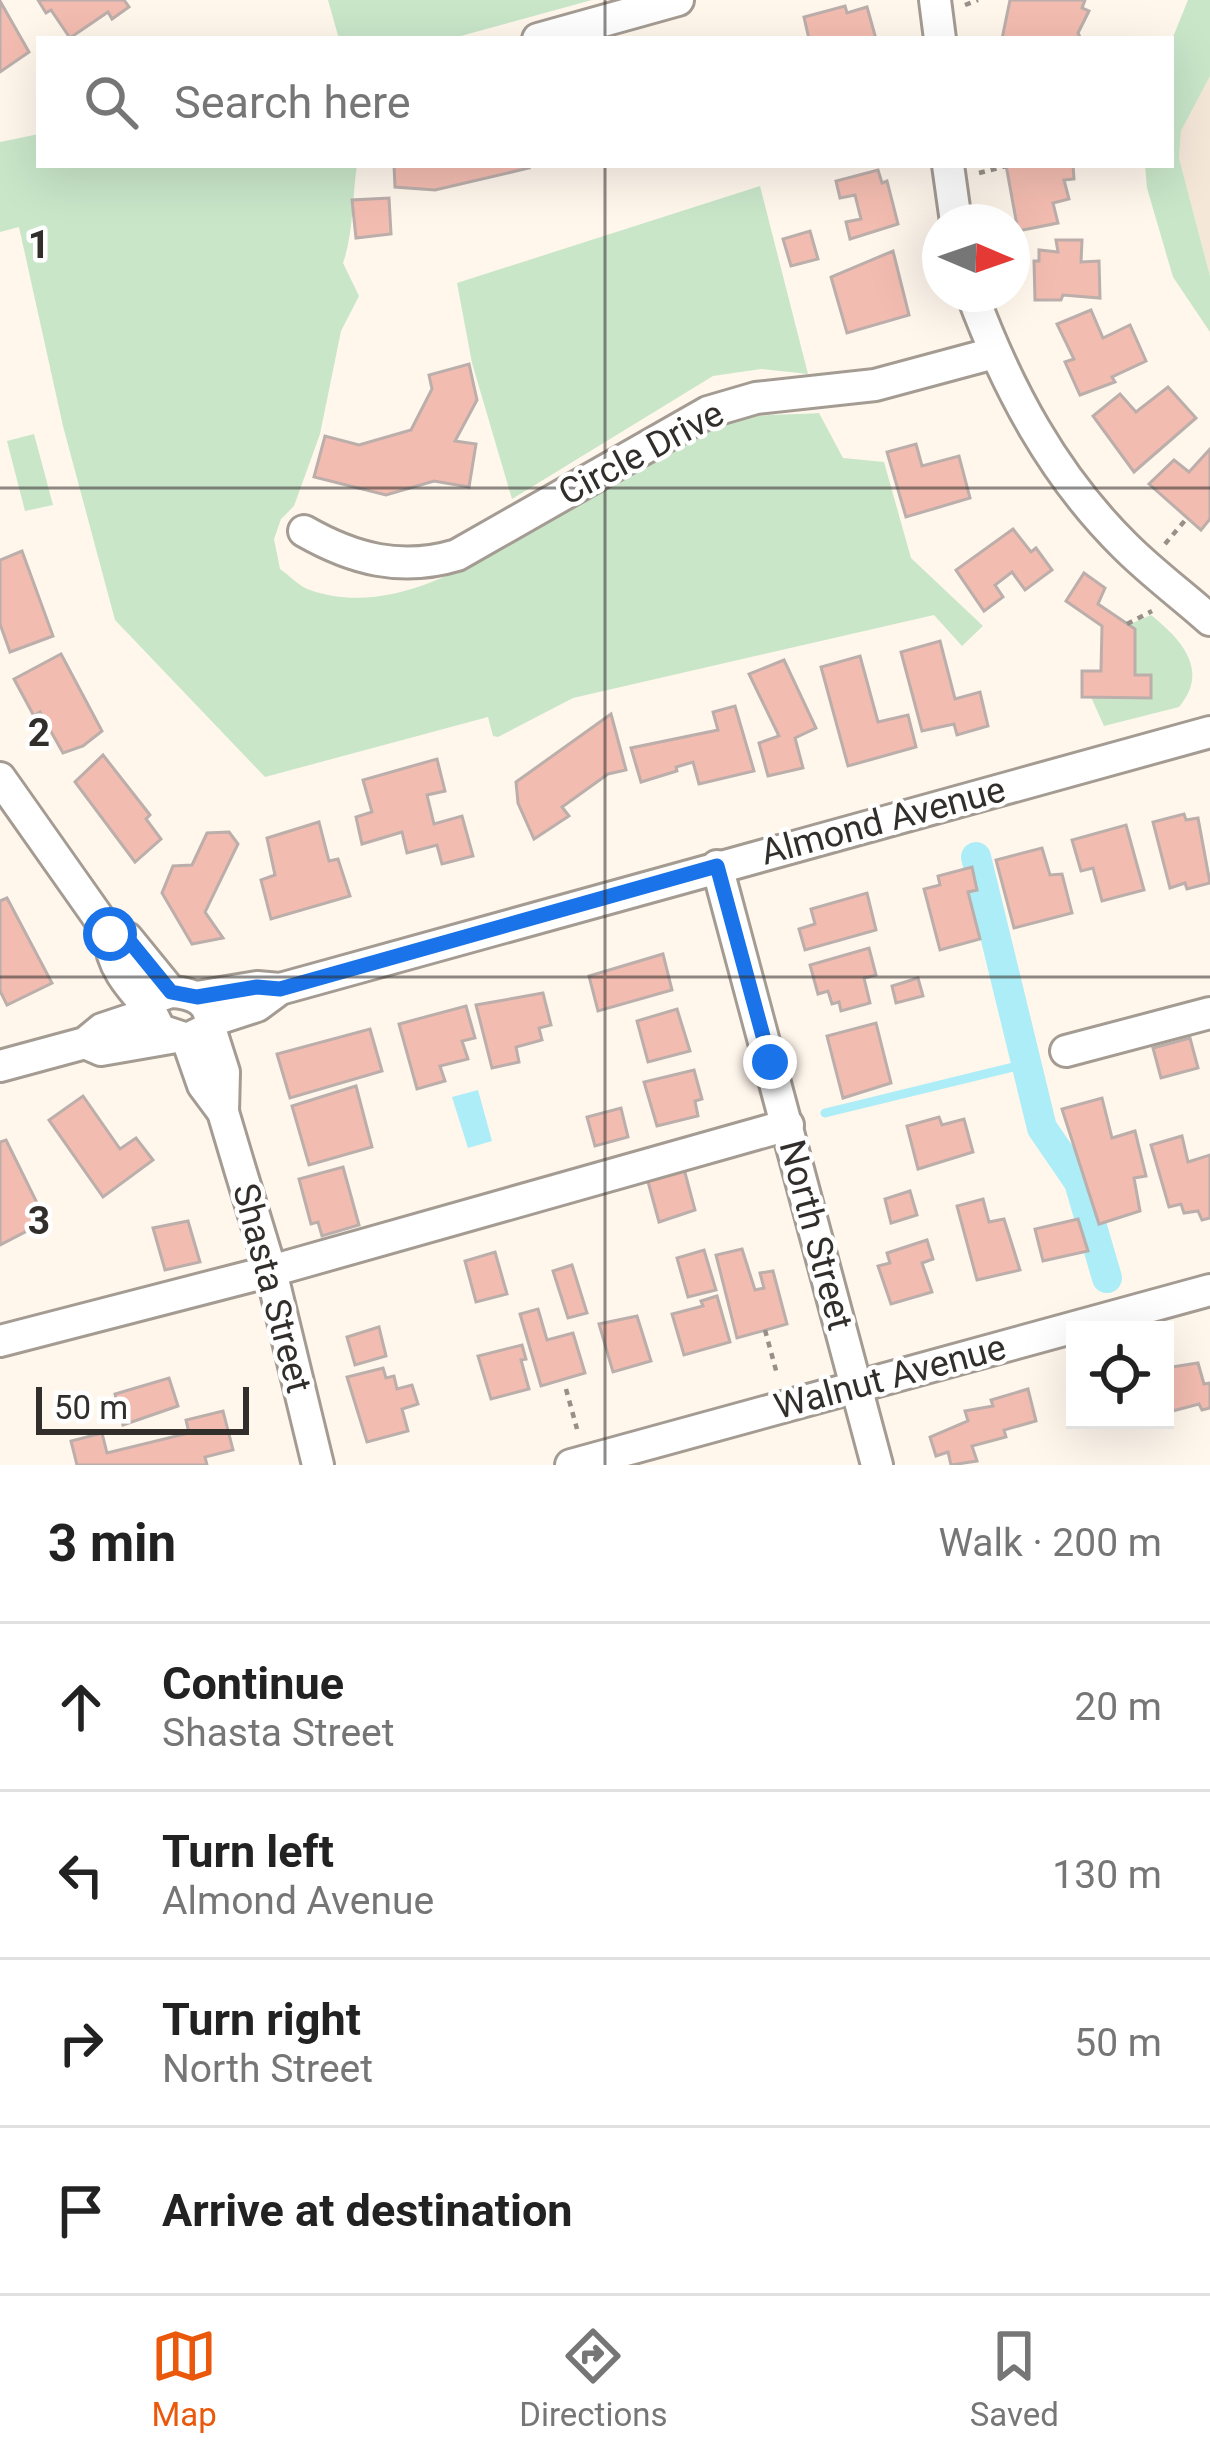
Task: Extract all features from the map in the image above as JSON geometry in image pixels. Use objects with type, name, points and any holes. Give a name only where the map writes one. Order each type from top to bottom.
[{"type":"street","points":[[549,36],[678,0]]},
{"type":"street","points":[[941,36],[950,2]]},
{"type":"street","points":[[948,168],[953,204]]},
{"type":"street","points":[[979,312],[1033,428],[1080,496],[1131,552],[1210,620]]},
{"type":"street","name":"Circle Drive","points":[[304,531],[348,554],[376,562],[442,560],[708,412],[756,398],[875,385],[994,353]]},
{"type":"street","name":"Almond Avenue","points":[[0,1066],[85,1043],[102,1029],[186,1021],[228,1032],[246,1010],[280,989],[1210,732]]},
{"type":"street","name":"Shasta Street","points":[[0,778],[110,934],[109,952],[186,1021],[203,1085],[223,1112],[272,1271],[318,1465]]},
{"type":"street","name":"North Street","points":[[717,866],[877,1465]]},
{"type":"street","name":"Almond Avenue","points":[[186,1021],[257,987],[280,989]]},
{"type":"street","points":[[1066,1051],[1210,1013]]},
{"type":"street","points":[[0,1341],[272,1271],[788,1125]]},
{"type":"street","name":"Walnut Avenue","points":[[571,1465],[1210,1289]]},
{"type":"path","points":[[950,2],[978,0]]},
{"type":"path","points":[[979,173],[998,168]]},
{"type":"path","points":[[1165,544],[1187,518]]},
{"type":"path","points":[[1126,624],[1152,611]]},
{"type":"path","points":[[765,1330],[777,1374]]},
{"type":"path","points":[[566,1389],[577,1429]]},
{"type":"shaded area","points":[[1210,76],[1210,276],[1179,158],[1181,131]]},
{"type":"green space","points":[[328,0],[592,0],[461,36],[338,36]]},
{"type":"green space","points":[[1188,0],[1210,0],[1210,76],[1181,131],[1179,158],[1210,276],[1210,332],[1173,277],[1147,188],[1145,168],[1174,168],[1173,36]]},
{"type":"green space","points":[[36,135],[36,168],[357,168],[343,263],[359,296],[341,331],[320,434],[294,506],[281,519],[274,539],[280,569],[306,589],[353,598],[396,593],[440,579],[607,480],[701,432],[747,418],[819,413],[843,458],[884,462],[911,558],[983,626],[962,646],[934,615],[573,698],[498,737],[493,736],[488,717],[265,777],[115,620],[63,426],[19,227],[0,232],[0,142]]},
{"type":"green space","points":[[760,186],[808,374],[761,369],[713,376],[512,499],[472,363],[457,283]]},
{"type":"green space","points":[[34,434],[53,505],[25,511],[7,441]]},
{"type":"green space","points":[[1151,615],[1188,657],[1192,681],[1188,694],[1179,707],[1104,726],[1091,697],[1151,697],[1135,675],[1135,630],[1128,625]]},
{"type":"water","points":[[478,1090],[492,1141],[468,1148],[452,1097]]},
{"type":"building","points":[[38,0],[124,0],[129,7],[112,19],[108,12],[73,36],[51,10],[46,13]]},
{"type":"building","points":[[1010,0],[1085,0],[1082,8],[1089,11],[1080,36],[1003,36]]},
{"type":"building","points":[[0,1],[29,52],[0,72]]},
{"type":"building","points":[[845,6],[847,13],[867,7],[875,36],[808,36],[804,17]]},
{"type":"building","points":[[394,168],[529,168],[435,190],[395,187]]},
{"type":"building","points":[[1007,168],[1073,168],[1074,179],[1064,180],[1069,199],[1053,203],[1058,223],[1030,229],[1030,204],[1013,204]]},
{"type":"building","points":[[878,170],[882,183],[887,181],[898,224],[850,239],[846,222],[861,219],[855,195],[840,198],[836,181]]},
{"type":"building","points":[[389,198],[391,234],[356,238],[352,200]]},
{"type":"building","points":[[810,231],[818,259],[791,266],[783,239]]},
{"type":"building","points":[[1056,240],[1082,240],[1081,262],[1099,261],[1100,298],[1063,295],[1061,300],[1035,300],[1034,261],[1039,261],[1039,250],[1058,252]]},
{"type":"building","points":[[893,251],[909,315],[847,333],[831,277]]},
{"type":"building","points":[[1091,310],[1103,338],[1130,325],[1146,361],[1112,377],[1115,382],[1080,395],[1065,362],[1074,359],[1057,324]]},
{"type":"building","points":[[469,364],[477,400],[455,441],[476,444],[469,487],[434,481],[386,495],[314,477],[325,436],[359,445],[411,430],[432,389],[429,375]]},
{"type":"building","points":[[1168,387],[1196,418],[1134,472],[1093,416],[1120,394],[1136,412]]},
{"type":"building","points":[[916,444],[922,466],[959,456],[970,498],[906,517],[887,452]]},
{"type":"building","points":[[1210,449],[1210,519],[1201,530],[1149,484],[1174,460],[1189,472]]},
{"type":"building","points":[[1013,529],[1052,570],[1025,590],[1012,572],[995,585],[1003,597],[984,611],[956,570]]},
{"type":"building","points":[[22,551],[53,636],[10,652],[0,624],[0,560]]},
{"type":"building","points":[[1084,573],[1105,588],[1098,604],[1135,629],[1135,675],[1151,675],[1151,698],[1082,697],[1082,671],[1101,671],[1102,626],[1066,601]]},
{"type":"building","points":[[940,641],[955,699],[980,692],[988,726],[957,735],[954,724],[922,731],[901,652]]},
{"type":"building","points":[[61,654],[102,731],[83,746],[63,753],[40,712],[34,716],[14,679]]},
{"type":"building","points":[[860,656],[878,722],[908,715],[916,747],[848,766],[821,667]]},
{"type":"building","points":[[784,660],[816,728],[795,738],[803,768],[768,776],[759,743],[779,736],[749,674]]},
{"type":"building","points":[[735,706],[754,771],[699,784],[693,762],[641,782],[631,748],[718,730],[713,712]]},
{"type":"building","points":[[611,714],[626,770],[608,774],[562,807],[569,816],[534,839],[518,803],[516,782]]},
{"type":"building","points":[[103,755],[150,815],[146,819],[161,839],[135,862],[75,782]]},
{"type":"building","points":[[437,759],[445,791],[427,795],[434,824],[462,816],[473,856],[442,864],[437,845],[407,853],[402,832],[362,844],[356,817],[372,812],[363,780]]},
{"type":"building","points":[[1184,814],[1186,820],[1198,818],[1210,883],[1170,888],[1153,822]]},
{"type":"building","points":[[319,822],[329,861],[338,859],[350,896],[271,919],[261,880],[275,875],[267,838]]},
{"type":"building","points":[[1126,825],[1144,890],[1102,901],[1093,868],[1081,871],[1072,840]]},
{"type":"building","points":[[229,832],[238,844],[205,912],[223,938],[192,944],[162,893],[173,866],[192,865],[207,833]]},
{"type":"building","points":[[1042,848],[1050,875],[1062,874],[1072,913],[1014,928],[996,860]]},
{"type":"building","points":[[972,867],[977,890],[968,892],[980,939],[940,950],[924,889],[940,885],[938,876]]},
{"type":"building","points":[[867,893],[876,930],[805,950],[799,929],[815,924],[811,909]]},
{"type":"building","points":[[7,898],[52,983],[7,1005],[0,991],[0,901]]},
{"type":"building","points":[[869,948],[876,975],[864,978],[870,1003],[841,1011],[839,1002],[832,1004],[828,991],[818,994],[810,965]]},
{"type":"building","points":[[663,954],[672,990],[598,1011],[589,976]]},
{"type":"building","points":[[918,978],[923,996],[896,1003],[892,986]]},
{"type":"building","points":[[543,993],[551,1025],[539,1028],[542,1040],[516,1047],[519,1062],[492,1068],[476,1005]]},
{"type":"building","points":[[466,1006],[475,1038],[462,1041],[468,1059],[440,1066],[445,1081],[417,1089],[399,1024]]},
{"type":"building","points":[[677,1009],[690,1051],[648,1062],[637,1021]]},
{"type":"building","points":[[876,1023],[891,1083],[843,1098],[827,1036]]},
{"type":"building","points":[[370,1029],[382,1071],[290,1098],[277,1054]]},
{"type":"building","points":[[1190,1038],[1198,1068],[1161,1078],[1153,1048]]},
{"type":"building","points":[[694,1070],[702,1099],[695,1101],[698,1116],[657,1126],[644,1082]]},
{"type":"building","points":[[356,1086],[372,1147],[309,1165],[292,1106]]},
{"type":"building","points":[[83,1096],[120,1149],[136,1138],[153,1160],[103,1197],[49,1120]]},
{"type":"building","points":[[1102,1098],[1112,1138],[1135,1131],[1146,1176],[1134,1178],[1140,1211],[1099,1224],[1062,1109]]},
{"type":"building","points":[[621,1108],[628,1137],[595,1146],[587,1117]]},
{"type":"building","points":[[939,1117],[942,1125],[964,1119],[973,1152],[918,1169],[907,1126]]},
{"type":"building","points":[[1182,1136],[1188,1162],[1210,1155],[1210,1218],[1202,1220],[1198,1211],[1184,1213],[1181,1204],[1169,1207],[1151,1145]]},
{"type":"building","points":[[6,1140],[46,1221],[0,1245],[0,1142]]},
{"type":"building","points":[[343,1167],[359,1225],[322,1236],[318,1222],[311,1224],[299,1179]]},
{"type":"building","points":[[684,1169],[695,1210],[659,1222],[647,1178]]},
{"type":"building","points":[[910,1191],[917,1215],[891,1223],[885,1199]]},
{"type":"building","points":[[983,1199],[989,1222],[1004,1219],[1020,1270],[977,1280],[957,1206]]},
{"type":"building","points":[[1078,1219],[1088,1251],[1043,1261],[1035,1229]]},
{"type":"building","points":[[188,1221],[200,1262],[165,1270],[153,1228]]},
{"type":"building","points":[[927,1240],[933,1259],[922,1263],[932,1292],[891,1304],[878,1266],[890,1263],[887,1253]]},
{"type":"building","points":[[742,1249],[755,1290],[764,1288],[760,1273],[773,1271],[787,1324],[737,1338],[716,1255]]},
{"type":"building","points":[[704,1250],[716,1290],[688,1297],[677,1258]]},
{"type":"building","points":[[495,1252],[507,1294],[476,1302],[465,1261]]},
{"type":"building","points":[[572,1265],[587,1313],[568,1318],[553,1271]]},
{"type":"building","points":[[717,1296],[730,1342],[684,1355],[672,1314],[703,1306],[701,1301]]},
{"type":"building","points":[[538,1309],[547,1340],[573,1333],[585,1373],[541,1386],[520,1314]]},
{"type":"building","points":[[637,1316],[651,1361],[613,1372],[599,1324]]},
{"type":"building","points":[[379,1327],[386,1356],[355,1365],[347,1337]]},
{"type":"building","points":[[522,1345],[529,1389],[491,1399],[478,1356]]},
{"type":"building","points":[[1198,1363],[1204,1384],[1210,1383],[1210,1408],[1202,1410],[1199,1404],[1174,1411],[1174,1367]]},
{"type":"building","points":[[383,1368],[386,1378],[394,1376],[397,1389],[412,1385],[418,1404],[402,1409],[408,1431],[367,1442],[347,1377]]},
{"type":"building","points":[[169,1378],[178,1406],[123,1425],[115,1394]]},
{"type":"building","points":[[1028,1389],[1036,1421],[1004,1430],[1006,1437],[972,1446],[977,1461],[951,1465],[948,1452],[936,1456],[930,1437],[968,1421],[965,1411],[993,1406],[991,1400]]},
{"type":"building","points":[[223,1411],[233,1450],[205,1457],[207,1465],[77,1465],[71,1441],[102,1433],[107,1453],[189,1433],[186,1420]]},
{"type":"waterway","points":[[976,857],[1042,1128],[1079,1182],[1107,1278]]},
{"type":"waterway","points":[[825,1113],[1026,1064]]},
{"type":"route","points":[[110,934],[127,938],[171,992],[197,997],[257,987],[280,989],[717,866],[770,1062]]}]
